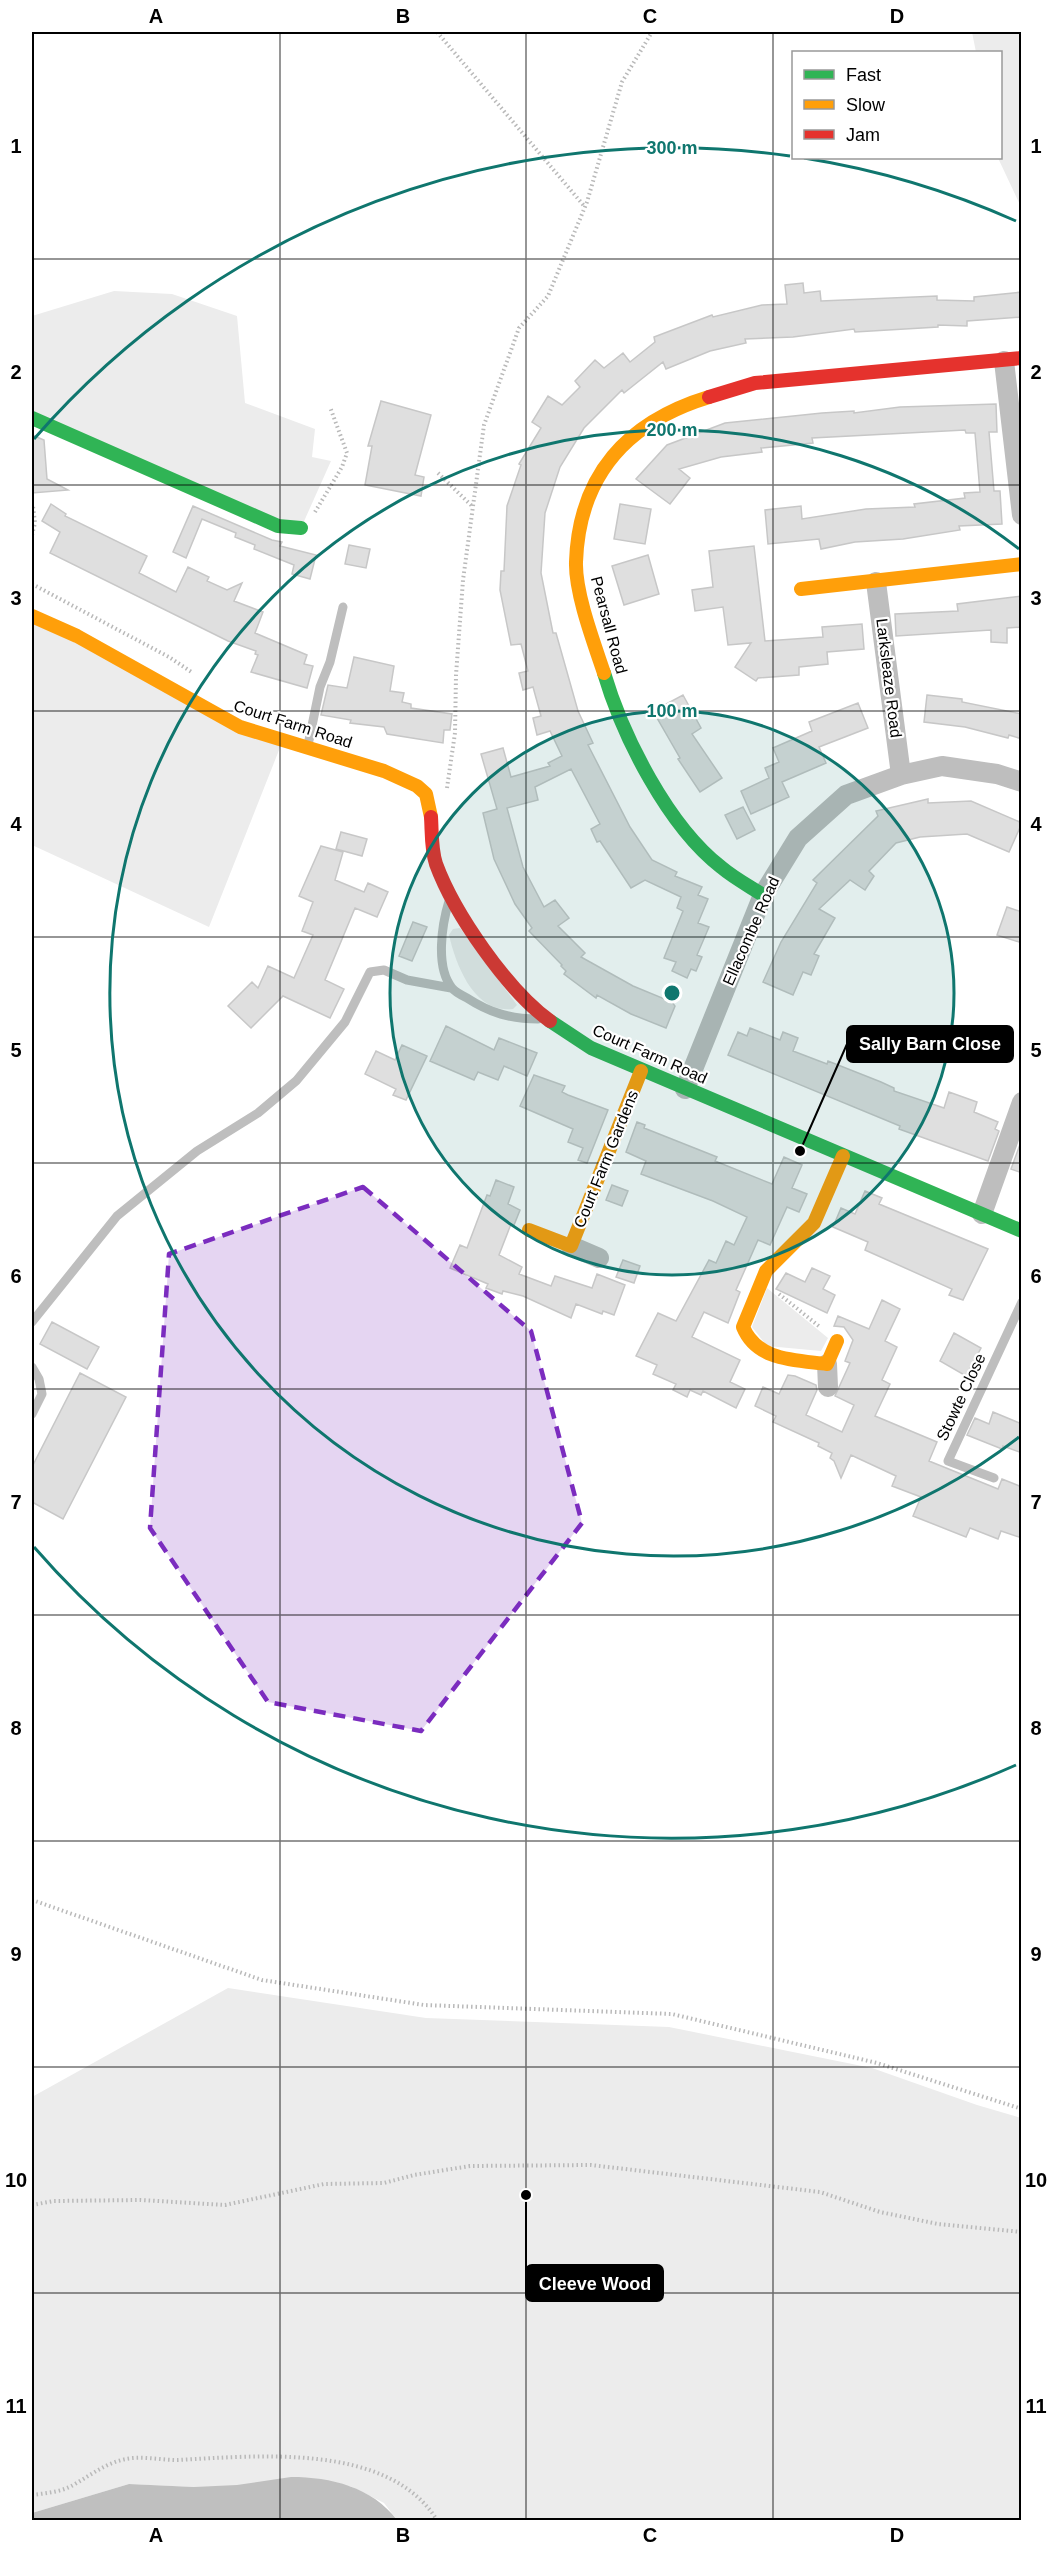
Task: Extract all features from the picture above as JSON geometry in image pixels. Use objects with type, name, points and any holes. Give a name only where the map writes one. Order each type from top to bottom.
[{"type":"street","points":[[1013,359],[1022,515]]},
{"type":"street","name":"Pearsall Road","points":[[763,896],[720,867],[679,826],[640,761],[605,678],[586,616],[576,564],[583,514],[603,467],[634,432],[679,406],[755,383],[1013,359]]},
{"type":"street","points":[[32,418],[278,526],[301,528]]},
{"type":"street","points":[[801,590],[1022,564]]},
{"type":"street","name":"Larksleaze Road","points":[[876,582],[902,775]]},
{"type":"street","name":"Court Farm Road","points":[[32,616],[77,636],[240,727],[406,779],[426,794],[431,807],[432,840],[436,863],[466,923],[503,974],[547,1019],[591,1048],[1022,1231]]},
{"type":"street","name":"Ellacombe Road","points":[[685,1089],[763,896],[798,838],[846,795],[902,775],[942,766],[997,774],[1022,782]]},
{"type":"street","name":"Court Farm Gardens","points":[[571,1246],[641,1071]]},
{"type":"street","points":[[982,1214],[1022,1102]]},
{"type":"street","points":[[827,1364],[762,1353],[749,1344],[743,1327],[766,1271],[814,1222],[843,1156]]},
{"type":"street","name":"Court Farm Gardens","points":[[529,1230],[599,1258]]},
{"type":"street","points":[[828,1387],[827,1364],[837,1341]]},
{"type":"lane","points":[[308,747],[320,687],[330,662],[343,607]]},
{"type":"lane","points":[[451,894],[442,924],[441,958],[452,988]]},
{"type":"lane","points":[[32,1322],[117,1216],[218,1135],[258,1113],[296,1081],[345,1022],[370,972],[384,970],[407,980],[452,988],[486,1010],[516,1019],[547,1019]]},
{"type":"lane","name":"Stowte Close","points":[[994,1478],[948,1461],[1022,1302]]},
{"type":"lane","points":[[32,1367],[39,1379],[42,1394],[32,1414]]},
{"type":"path","points":[[437,32],[585,207]]},
{"type":"path","points":[[431,807],[445,794],[450,781],[455,734],[461,604],[484,425],[519,328],[548,296],[585,207],[622,82],[652,32]]},
{"type":"path","points":[[301,528],[319,508],[342,467],[346,453],[330,407]]},
{"type":"path","points":[[438,473],[473,508]]},
{"type":"path","points":[[32,535],[35,523],[33,506]]},
{"type":"path","points":[[762,1280],[837,1341]]},
{"type":"path","points":[[32,1900],[262,1980],[424,2005],[672,2014],[877,2063],[1022,2109]]},
{"type":"path","points":[[32,2205],[54,2202],[141,2200],[225,2205],[324,2184],[384,2183],[414,2175],[470,2166],[591,2165],[820,2192],[880,2212],[938,2224],[1022,2232]]},
{"type":"path","points":[[32,2495],[51,2493],[74,2485],[99,2468],[132,2458],[176,2460],[261,2455],[345,2463],[380,2475],[412,2492],[437,2520]]},
{"type":"highlighted area","points":[[363,1187],[531,1331],[582,1523],[421,1731],[268,1702],[150,1528],[169,1254]]},
{"type":"shaded area","points":[[972,32],[1021,32],[1021,207],[998,159],[1002,159],[1002,51],[976,51]]},
{"type":"shaded area","points":[[114,291],[172,294],[237,316],[245,403],[315,429],[312,457],[331,461],[301,528],[32,420],[32,316]]},
{"type":"shaded area","points":[[32,617],[283,740],[209,927],[32,845]]},
{"type":"shaded area","points":[[460,928],[517,1005],[513,1009],[488,1004],[477,996],[469,985],[456,960],[449,935],[453,929]]},
{"type":"shaded area","points":[[767,1288],[828,1338],[821,1351],[767,1346],[752,1327]]},
{"type":"shaded area","points":[[228,1988],[426,2018],[669,2027],[872,2068],[1021,2118],[1021,2520],[397,2520],[384,2503],[350,2486],[194,2487],[129,2484],[32,2513],[32,2097]]},
{"type":"shaded area","points":[[291,2477],[321,2479],[350,2486],[376,2499],[397,2520],[32,2520],[32,2513],[129,2484],[194,2487],[237,2485]]},
{"type":"building","points":[[803,283],[804,293],[820,291],[821,301],[937,296],[937,300],[974,301],[974,297],[1022,292],[1022,317],[967,321],[967,326],[938,325],[938,327],[855,332],[854,329],[793,337],[745,339],[746,343],[710,351],[666,369],[663,362],[624,393],[622,390],[584,428],[560,467],[545,513],[541,573],[553,633],[556,633],[578,711],[593,743],[588,745],[630,827],[652,860],[677,872],[675,876],[702,887],[698,895],[708,899],[698,923],[709,927],[697,955],[702,957],[696,971],[691,969],[687,978],[672,971],[676,962],[664,958],[683,911],[677,908],[681,897],[645,880],[631,888],[600,841],[597,842],[591,829],[600,824],[571,769],[535,787],[538,800],[507,808],[523,867],[544,907],[555,900],[569,918],[558,926],[585,953],[581,957],[633,986],[672,1002],[675,1006],[666,1028],[631,1014],[597,995],[596,998],[564,974],[566,971],[562,965],[529,931],[532,928],[515,904],[494,859],[483,813],[497,809],[481,754],[503,748],[511,777],[550,766],[548,763],[562,756],[550,731],[537,735],[533,718],[541,716],[533,687],[523,690],[519,673],[528,671],[521,644],[511,645],[500,590],[501,571],[504,571],[507,506],[521,465],[519,464],[541,428],[532,422],[548,396],[562,405],[580,387],[575,381],[595,360],[604,368],[623,353],[630,362],[655,342],[654,337],[712,315],[713,317],[762,305],[787,304],[785,285]]},
{"type":"building","points":[[381,401],[431,415],[415,475],[424,477],[421,496],[365,485],[372,446],[368,446]]},
{"type":"building","points":[[996,404],[997,432],[989,432],[994,491],[1000,491],[1002,524],[959,526],[960,530],[903,539],[855,542],[821,549],[819,539],[768,544],[765,510],[801,506],[802,519],[866,509],[915,507],[914,504],[965,498],[964,493],[980,492],[975,433],[966,433],[965,430],[812,438],[813,443],[761,448],[762,452],[721,457],[679,469],[690,478],[670,504],[636,479],[667,445],[725,423],[900,407]]},
{"type":"building","points":[[32,435],[44,440],[47,479],[68,490],[32,493]]},
{"type":"building","points":[[51,504],[66,514],[65,516],[147,556],[139,573],[176,592],[188,567],[209,577],[207,581],[227,590],[242,583],[234,601],[263,612],[255,633],[307,655],[304,664],[313,666],[307,688],[251,672],[258,655],[255,654],[256,651],[228,641],[50,553],[60,532],[42,521]]},
{"type":"building","points":[[620,504],[651,509],[645,544],[614,539]]},
{"type":"building","points":[[193,506],[272,540],[282,542],[280,546],[316,555],[310,579],[292,574],[294,565],[254,549],[255,545],[235,537],[236,533],[202,519],[186,558],[173,552]]},
{"type":"building","points":[[349,545],[370,549],[366,568],[345,564]]},
{"type":"building","points":[[754,546],[765,641],[823,637],[822,627],[862,624],[864,649],[827,652],[828,664],[799,667],[799,675],[758,678],[756,681],[735,667],[751,643],[728,645],[723,607],[695,611],[692,590],[713,587],[709,551]]},
{"type":"building","points":[[648,555],[659,594],[624,605],[612,566]]},
{"type":"building","points":[[1022,596],[1022,627],[1007,628],[1007,643],[991,642],[991,630],[896,636],[895,614],[958,611],[957,604]]},
{"type":"building","points":[[354,657],[394,666],[390,691],[404,693],[402,702],[411,704],[411,708],[452,714],[450,730],[444,730],[443,743],[387,734],[384,727],[350,723],[351,720],[321,715],[328,685],[347,688]]},
{"type":"building","points":[[683,695],[701,728],[692,734],[722,778],[700,792],[678,759],[680,758],[653,711]]},
{"type":"building","points":[[927,695],[962,699],[962,702],[1022,714],[1022,739],[1009,735],[1008,738],[965,727],[924,722]]},
{"type":"building","points":[[858,703],[868,728],[819,747],[826,763],[782,782],[789,797],[751,814],[741,791],[769,778],[765,768],[779,762],[773,748],[812,731],[809,722]]},
{"type":"building","points":[[928,799],[928,803],[971,801],[1022,823],[1009,852],[967,834],[920,837],[896,843],[869,871],[874,876],[865,890],[850,880],[819,909],[835,918],[814,954],[819,956],[811,975],[803,972],[793,995],[763,982],[781,942],[817,883],[813,880],[878,816],[876,811]]},
{"type":"building","points":[[743,807],[755,830],[737,839],[725,815]]},
{"type":"building","points":[[341,832],[367,839],[362,856],[336,849]]},
{"type":"building","points":[[321,846],[343,852],[335,880],[364,892],[368,883],[388,892],[377,917],[355,908],[325,980],[344,989],[330,1018],[283,996],[251,1028],[228,1006],[252,982],[258,988],[268,966],[294,978],[313,935],[302,931],[313,902],[299,896]]},
{"type":"building","points":[[1007,907],[1022,912],[1022,943],[997,935]]},
{"type":"building","points":[[413,922],[427,927],[412,961],[399,956]]},
{"type":"building","points":[[446,1026],[494,1050],[499,1038],[537,1053],[527,1076],[504,1066],[498,1080],[478,1072],[474,1080],[430,1061]]},
{"type":"building","points":[[750,1028],[780,1040],[783,1032],[798,1038],[793,1051],[827,1064],[828,1061],[881,1082],[894,1088],[894,1091],[944,1108],[949,1092],[977,1102],[974,1112],[998,1122],[995,1129],[999,1131],[988,1161],[899,1129],[900,1126],[728,1055],[738,1032],[747,1036]]},
{"type":"building","points":[[402,1045],[427,1056],[406,1100],[393,1095],[396,1089],[365,1074],[376,1051],[395,1060]]},
{"type":"building","points":[[534,1075],[565,1086],[562,1092],[568,1095],[608,1110],[587,1163],[578,1160],[583,1148],[568,1142],[573,1129],[520,1106]]},
{"type":"building","points":[[637,1122],[645,1125],[644,1128],[717,1157],[715,1161],[772,1184],[784,1157],[802,1165],[792,1188],[807,1194],[799,1212],[787,1207],[770,1245],[758,1240],[736,1290],[740,1292],[728,1323],[704,1312],[692,1337],[740,1360],[730,1382],[745,1389],[736,1408],[703,1391],[701,1395],[690,1390],[687,1397],[673,1390],[676,1384],[653,1374],[657,1365],[636,1356],[658,1313],[676,1321],[709,1260],[716,1263],[726,1241],[734,1245],[747,1217],[713,1201],[641,1174],[646,1161],[626,1152]]},
{"type":"building","points":[[1022,1139],[1022,1173],[1011,1169]]},
{"type":"building","points":[[496,1180],[514,1187],[508,1204],[520,1210],[514,1225],[511,1224],[499,1255],[522,1267],[519,1274],[551,1286],[555,1276],[592,1288],[597,1274],[625,1285],[614,1315],[603,1311],[602,1314],[576,1304],[571,1318],[523,1296],[503,1291],[502,1294],[486,1288],[488,1284],[450,1268],[460,1245],[467,1248],[487,1195],[490,1196]]},
{"type":"building","points":[[612,1185],[628,1191],[622,1206],[606,1200]]},
{"type":"building","points":[[865,1191],[882,1198],[879,1204],[988,1249],[963,1300],[949,1295],[952,1289],[865,1250],[868,1242],[833,1227],[841,1208],[855,1214]]},
{"type":"building","points":[[623,1260],[640,1266],[634,1283],[616,1277]]},
{"type":"building","points":[[812,1268],[830,1276],[823,1289],[835,1295],[827,1313],[776,1289],[786,1273],[805,1282]]},
{"type":"building","points":[[882,1300],[900,1309],[885,1341],[897,1347],[882,1380],[890,1384],[875,1416],[937,1442],[929,1461],[998,1489],[1002,1479],[1022,1487],[1022,1538],[1001,1531],[998,1539],[970,1528],[966,1537],[913,1516],[921,1497],[892,1486],[896,1476],[851,1455],[841,1478],[834,1461],[830,1458],[832,1453],[818,1446],[819,1443],[773,1422],[776,1416],[755,1406],[763,1387],[779,1394],[788,1375],[795,1376],[816,1385],[817,1390],[806,1415],[842,1432],[854,1405],[835,1396],[850,1363],[845,1361],[853,1340],[844,1327],[834,1326],[838,1316],[869,1329]]},
{"type":"building","points":[[52,1322],[99,1347],[87,1369],[40,1344]]},
{"type":"building","points":[[954,1333],[981,1348],[966,1376],[940,1361]]},
{"type":"building","points":[[80,1373],[126,1397],[63,1519],[32,1502],[32,1467]]},
{"type":"building","points":[[993,1412],[1022,1424],[1022,1453],[1003,1446],[1002,1449],[967,1435],[975,1418],[989,1424]]},
{"type":"traffic: fast","points":[[32,418],[278,526],[301,528]]},
{"type":"traffic: fast","points":[[604,673],[635,752],[683,828],[702,850],[726,871],[763,895]]},
{"type":"traffic: fast","points":[[550,1021],[591,1048],[1022,1231]]},
{"type":"traffic: slow","points":[[604,673],[586,618],[577,574],[579,531],[587,503],[598,478],[613,456],[632,437],[654,421],[709,397]]},
{"type":"traffic: slow","points":[[801,589],[1022,564]]},
{"type":"traffic: slow","points":[[32,616],[77,636],[240,727],[384,771],[417,786],[426,794],[431,817]]},
{"type":"traffic: slow","points":[[529,1230],[571,1246],[641,1071]]},
{"type":"traffic: slow","points":[[837,1341],[827,1364],[790,1360],[767,1353],[758,1347],[743,1327],[766,1271],[814,1223],[843,1156]]},
{"type":"traffic: jam","points":[[709,397],[755,383],[1022,358]]},
{"type":"traffic: jam","points":[[431,817],[434,858],[455,905],[500,971],[533,1007],[550,1021]]},
{"type":"place","name":"Sally Barn Close","points":[[800,1151]]},
{"type":"place","name":"Cleeve Wood","points":[[526,2195]]}]
